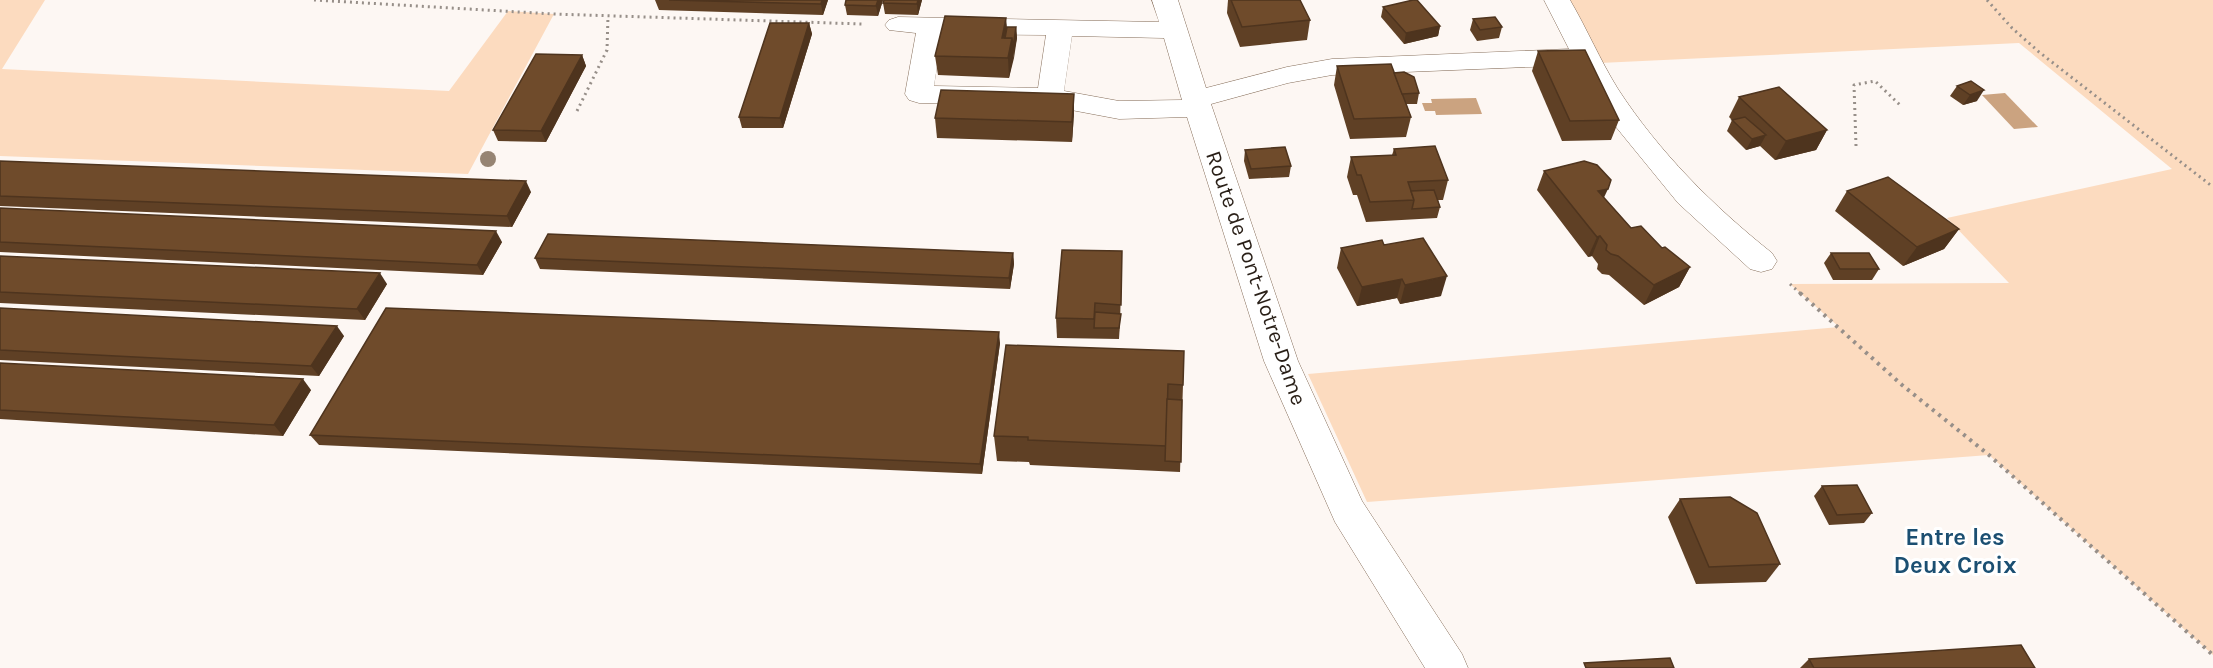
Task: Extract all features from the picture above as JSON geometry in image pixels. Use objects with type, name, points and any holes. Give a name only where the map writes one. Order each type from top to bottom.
[{"type":"street","points":[[1557,0],[1585,56],[1628,126],[1649,153],[1728,235],[1761,261]]},
{"type":"street","points":[[898,25],[1060,28],[1169,15]]},
{"type":"street","name":"Route de Pont-Notre-Dame","points":[[1169,15],[1281,361],[1348,511],[1448,668]]},
{"type":"street","points":[[930,26],[919,94],[1050,97],[1119,110],[1197,104],[1287,75],[1332,67],[1585,56]]},
{"type":"street","points":[[1050,97],[1060,28]]},
{"type":"path","points":[[314,0],[608,16],[898,25]]},
{"type":"path","points":[[1987,0],[2012,28],[2039,52],[2213,187]]},
{"type":"path","points":[[577,111],[607,50],[608,16]]},
{"type":"path","points":[[1856,146],[1854,85],[1875,81],[1900,106]]},
{"type":"path","points":[[1816,307],[1902,385],[1989,455],[2213,655]]},
{"type":"shaded area","points":[[0,0],[45,0],[2,69],[449,91],[508,11],[554,14],[468,174],[0,156]]},
{"type":"shaded area","points":[[1569,0],[2213,0],[2213,655],[1989,455],[1367,502],[1308,374],[1839,327],[1790,284],[2009,283],[1947,218],[2172,169],[2019,43],[1600,63]]},
{"type":"shaded area","points":[[2005,93],[2038,127],[2014,129],[1982,95]]},
{"type":"shaded area","points":[[1476,98],[1482,114],[1436,115],[1435,111],[1425,111],[1422,103],[1432,103],[1431,99]]},
{"type":"building","points":[[669,0],[822,0],[821,4]]},
{"type":"building","points":[[846,0],[878,0],[876,6],[845,5]]},
{"type":"building","points":[[884,0],[918,0],[917,4],[883,3]]},
{"type":"building","points":[[1231,0],[1300,0],[1310,20],[1242,27]]},
{"type":"building","points":[[1417,0],[1440,26],[1406,33],[1383,7]]},
{"type":"building","points":[[945,16],[1006,18],[1002,38],[1012,38],[1008,58],[935,56]]},
{"type":"building","points":[[1495,17],[1502,27],[1480,30],[1473,19]]},
{"type":"building","points":[[770,23],[809,23],[780,118],[739,117]]},
{"type":"building","points":[[1007,27],[1016,27],[1013,47],[1012,38],[1005,38]]},
{"type":"building","points":[[1585,50],[1619,120],[1570,121],[1538,51]]},
{"type":"building","points":[[536,54],[582,55],[541,131],[493,130]]},
{"type":"building","points":[[1391,64],[1411,117],[1354,119],[1337,66]]},
{"type":"building","points":[[1404,72],[1414,77],[1419,93],[1402,94],[1394,73]]},
{"type":"building","points":[[1971,81],[1984,90],[1970,95],[1957,86]]},
{"type":"building","points":[[1779,87],[1827,130],[1786,141],[1739,97]]},
{"type":"building","points":[[941,90],[1074,94],[1072,122],[935,118]]},
{"type":"building","points":[[1745,117],[1766,135],[1752,139],[1732,120]]},
{"type":"building","points":[[1435,146],[1448,180],[1408,182],[1414,200],[1370,202],[1361,175],[1357,175],[1351,157],[1396,155],[1394,149]]},
{"type":"building","points":[[1285,147],[1291,166],[1251,169],[1245,150]]},
{"type":"building","points":[[0,161],[526,181],[507,216],[0,196]]},
{"type":"building","points":[[1584,161],[1597,165],[1611,180],[1608,189],[1598,191],[1631,228],[1641,226],[1662,248],[1665,247],[1690,267],[1654,285],[1618,256],[1606,250],[1607,245],[1600,236],[1597,237],[1544,171]]},
{"type":"building","points":[[1888,177],[1959,229],[1917,247],[1847,191]]},
{"type":"building","points":[[1434,190],[1440,207],[1412,209],[1414,200],[1411,191]]},
{"type":"building","points":[[0,208],[496,231],[477,265],[0,242]]},
{"type":"building","points":[[548,234],[1013,253],[1009,278],[535,258]]},
{"type":"building","points":[[1423,238],[1447,276],[1405,285],[1402,279],[1362,287],[1341,248],[1382,240],[1384,245]]},
{"type":"building","points":[[1062,250],[1122,251],[1121,305],[1095,303],[1094,319],[1056,318]]},
{"type":"building","points":[[1831,253],[1869,253],[1879,269],[1840,269]]},
{"type":"building","points":[[0,256],[380,273],[357,309],[0,292]]},
{"type":"building","points":[[0,308],[337,326],[311,366],[0,350]]},
{"type":"building","points":[[386,308],[999,332],[980,464],[310,435]]},
{"type":"building","points":[[1095,312],[1121,314],[1119,328],[1094,328]]},
{"type":"building","points":[[1006,345],[1184,351],[1183,385],[1168,384],[1166,446],[1028,440],[1028,437],[994,436]]},
{"type":"building","points":[[0,363],[303,379],[274,425],[0,410]]},
{"type":"building","points":[[1167,399],[1182,400],[1181,462],[1165,461]]},
{"type":"building","points":[[1857,485],[1872,513],[1837,515],[1822,486]]},
{"type":"building","points":[[1730,497],[1757,513],[1780,564],[1709,567],[1680,499]]},
{"type":"building","points":[[2021,645],[2035,668],[1814,668],[1809,659]]},
{"type":"building","points":[[1670,658],[1674,668],[1586,668],[1584,663]]},
{"type":"district","name":"Entre les Deux Croix","points":[[1955,551]]}]
